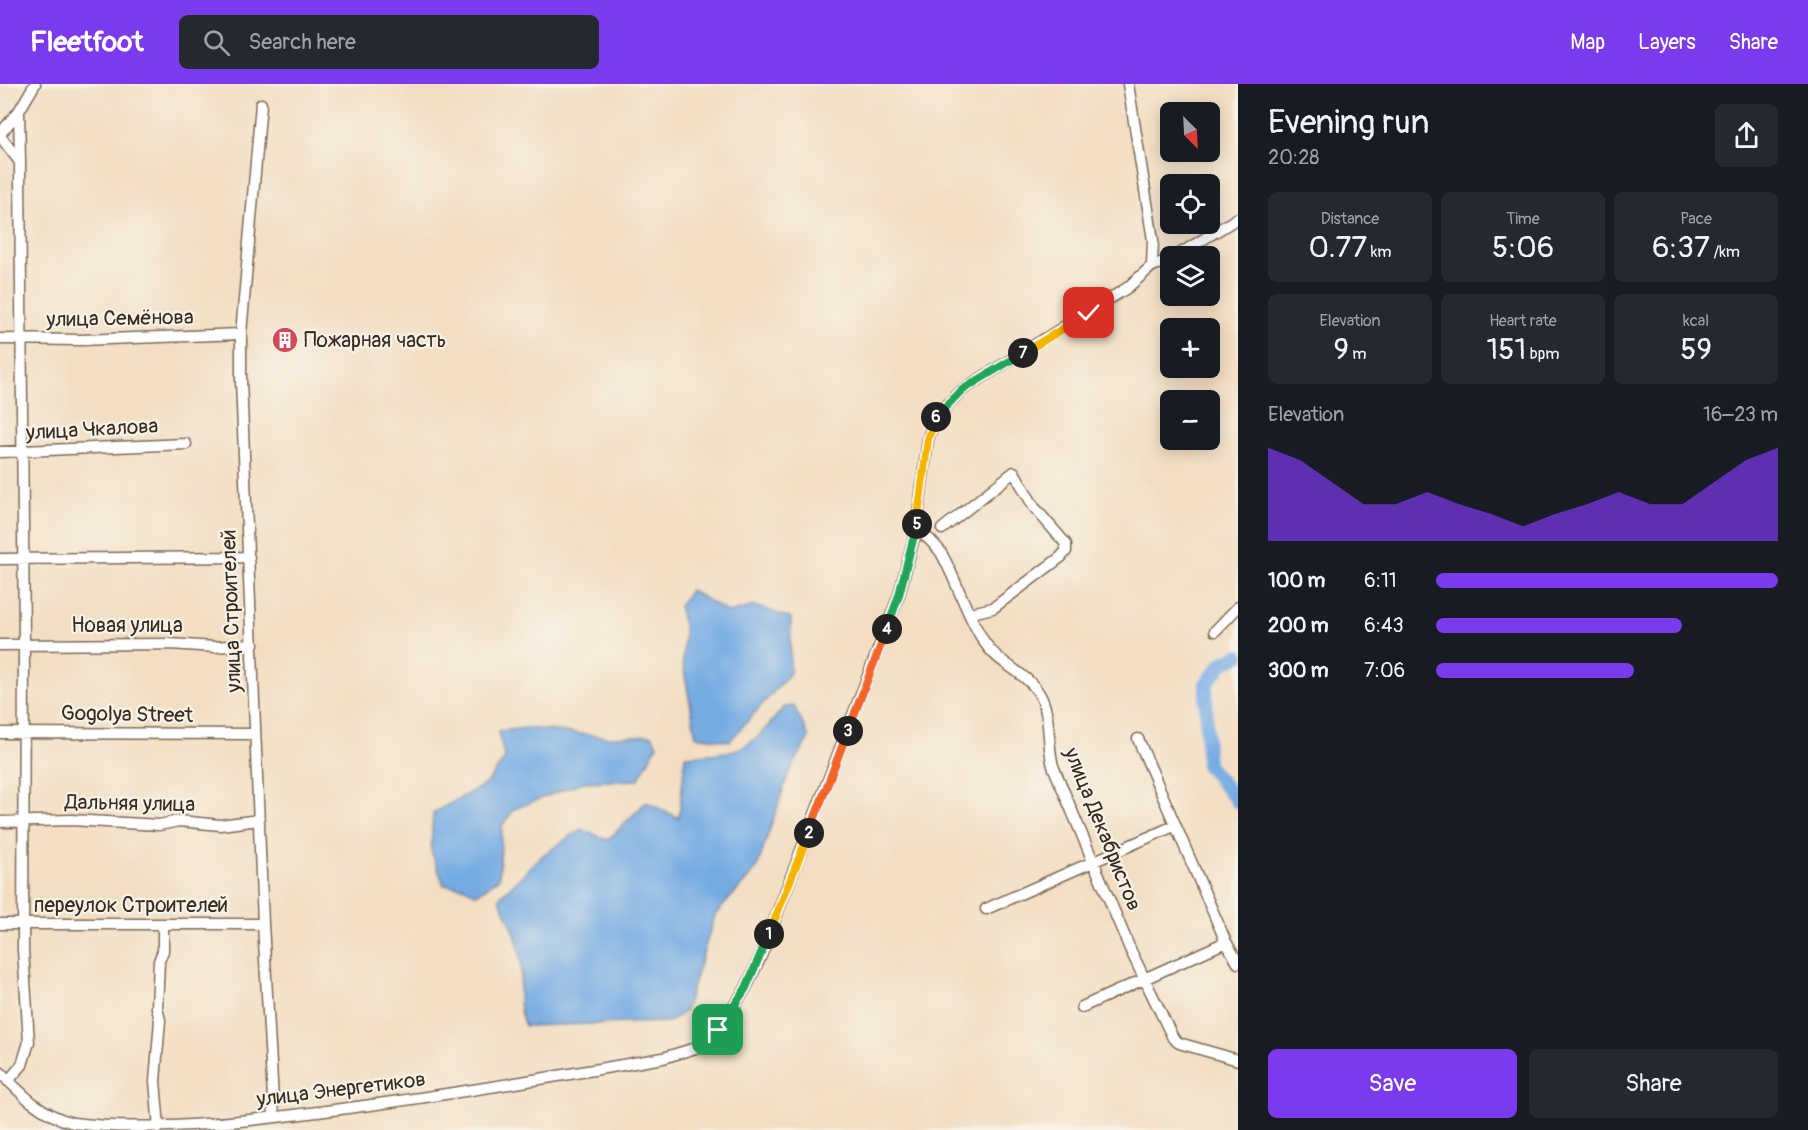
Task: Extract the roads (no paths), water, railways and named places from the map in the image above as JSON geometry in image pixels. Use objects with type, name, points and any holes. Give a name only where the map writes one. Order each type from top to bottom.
[{"type":"street","points":[[20,162],[0,135],[19,111],[35,84]]},
{"type":"street","points":[[1128,84],[1154,240],[1152,266]]},
{"type":"street","name":"улица Строителей","points":[[261,104],[241,334],[262,924],[274,1117]]},
{"type":"street","points":[[4,1076],[22,1065],[29,1042],[23,924],[24,644],[19,111]]},
{"type":"street","points":[[1192,246],[1238,218]]},
{"type":"street","points":[[916,531],[928,439],[933,422],[945,404],[962,390],[1127,288],[1152,266],[1160,263]]},
{"type":"street","name":"улица Семёнова","points":[[0,339],[241,334]]},
{"type":"street","name":"улица Чкалова","points":[[0,452],[186,444]]},
{"type":"street","points":[[942,530],[1014,472],[1034,507],[1066,544],[1066,551],[1061,557],[993,608],[971,613]]},
{"type":"street","name":"улица Декабристов","points":[[916,531],[929,539],[940,551],[978,632],[992,652],[1025,678],[1040,695],[1046,712],[1049,751],[1053,766],[1144,978],[1173,1038],[1179,1043],[1238,1060]]},
{"type":"street","name":"улица Энергетиков","points":[[4,1076],[38,1108],[75,1127],[159,1128],[274,1117],[427,1098],[663,1058],[699,1047],[726,1021],[759,959],[888,627],[916,531]]},
{"type":"street","points":[[0,559],[249,557]]},
{"type":"street","points":[[1215,631],[1238,607]]},
{"type":"street","name":"Новая улица","points":[[0,645],[170,644],[215,647],[253,644]]},
{"type":"street","name":"Gogolya Street","points":[[0,734],[254,734]]},
{"type":"street","points":[[1138,739],[1174,826],[1226,942],[1238,963]]},
{"type":"street","name":"Дальняя улица","points":[[0,822],[71,820],[159,825],[179,821],[220,825],[259,820]]},
{"type":"street","points":[[986,909],[1174,826]]},
{"type":"street","name":"переулок Строителей","points":[[0,924],[262,924]]},
{"type":"street","points":[[159,1128],[155,1081],[160,1020],[157,1008],[159,961],[163,951],[163,924]]},
{"type":"street","points":[[1082,1007],[1226,942]]},
{"type":"water","points":[[690,590],[729,613],[755,606],[791,618],[790,673],[730,741],[696,736],[683,664],[684,630],[679,607]]},
{"type":"water","points":[[794,706],[809,737],[788,775],[757,868],[715,915],[685,1011],[669,1022],[525,1026],[519,1001],[520,953],[513,929],[499,898],[543,855],[581,829],[608,840],[646,802],[679,818],[685,756],[732,751],[742,747],[761,734],[784,707]]},
{"type":"water","points":[[528,728],[609,737],[652,735],[657,745],[638,780],[583,782],[514,809],[502,826],[499,878],[477,894],[463,887],[444,885],[431,851],[433,813],[486,784],[505,759],[498,731]]},
{"type":"waterway","points":[[1238,656],[1223,663],[1206,684],[1207,765],[1238,802]]},
{"type":"place","name":"Пожарная часть","points":[[285,340]]}]
